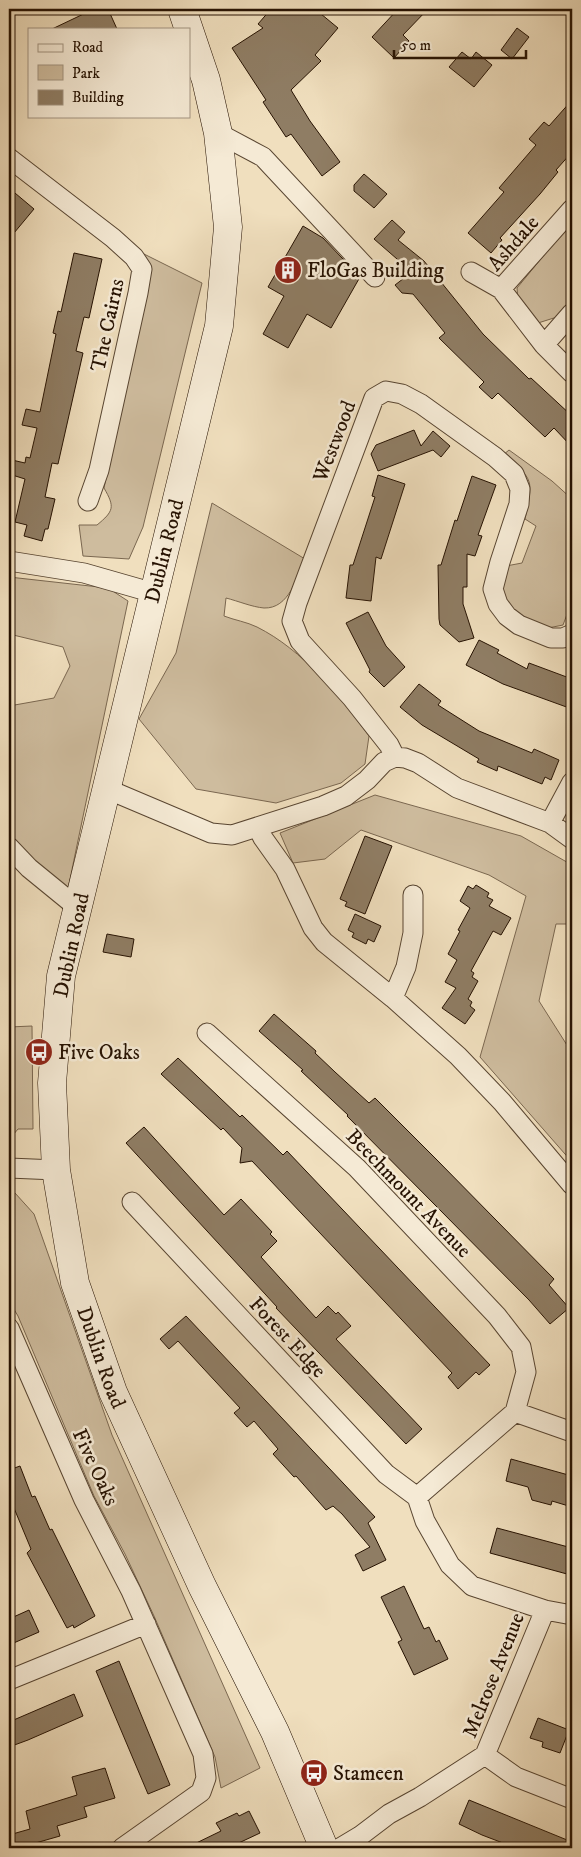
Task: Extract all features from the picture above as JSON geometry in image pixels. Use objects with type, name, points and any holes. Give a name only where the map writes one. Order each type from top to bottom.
[{"type":"main road","name":"Dublin Road","points":[[182,9],[188,28]]},
{"type":"main road","name":"Dublin Road","points":[[190,33],[206,80],[218,133],[228,227],[219,326],[59,987],[52,1084],[56,1170],[75,1283],[113,1392],[202,1586],[275,1732],[324,1848]]},
{"type":"street","points":[[218,133],[263,157],[376,278]]},
{"type":"street","name":"The Cairns","points":[[9,158],[113,238],[134,257],[142,269],[99,470],[88,501]]},
{"type":"street","name":"Ashdale","points":[[572,209],[501,289],[544,345],[572,373]]},
{"type":"street","points":[[471,272],[501,289]]},
{"type":"street","points":[[544,345],[572,313]]},
{"type":"street","name":"Westwood","points":[[395,757],[389,745],[352,698],[300,641],[292,621],[300,594],[374,398],[386,391],[402,394],[495,457],[514,474],[520,489],[519,504],[493,589],[498,604],[507,616],[519,625],[551,638],[563,638],[572,634]]},
{"type":"street","points":[[9,561],[84,573],[154,593]]},
{"type":"street","points":[[107,789],[211,833],[232,834],[258,828],[324,806],[346,796],[367,780],[384,762],[395,757],[405,758],[418,763],[457,788],[550,823],[572,840]]},
{"type":"street","points":[[550,823],[572,782]]},
{"type":"street","points":[[258,828],[285,869],[313,928],[324,942],[393,998],[458,1056],[502,1102],[572,1185]]},
{"type":"street","points":[[9,847],[29,868],[78,908]]},
{"type":"street","points":[[393,998],[406,967],[413,933],[413,895]]},
{"type":"street","name":"Beechmount Avenue","points":[[207,1033],[357,1168],[497,1316],[521,1346],[526,1372],[515,1412]]},
{"type":"street","points":[[9,1168],[56,1170]]},
{"type":"street","name":"Forest Edge","points":[[132,1202],[386,1474],[417,1497]]},
{"type":"street","name":"Five Oaks","points":[[9,1328],[84,1500],[131,1590],[203,1754],[206,1778],[201,1792],[122,1848]]},
{"type":"street","points":[[545,1610],[472,1586],[450,1565],[425,1521],[417,1497],[515,1412],[572,1432]]},
{"type":"street","name":"Melrose Avenue","points":[[485,1755],[545,1610],[572,1615]]},
{"type":"street","points":[[9,1680],[146,1624]]},
{"type":"street","points":[[340,1848],[363,1842],[389,1814],[420,1797],[485,1755],[516,1777],[572,1799]]},
{"type":"green space","points":[[572,221],[572,299],[557,317],[538,323],[518,301],[517,288]]},
{"type":"green space","points":[[142,253],[202,283],[143,527],[129,559],[83,556],[79,525],[97,525],[107,516],[111,508],[110,500],[104,488],[147,284]]},
{"type":"green space","points":[[509,450],[552,481],[572,499],[572,601],[563,625],[548,628],[517,617],[498,590],[506,566],[522,563],[536,526],[525,519],[530,488],[529,482],[521,470],[503,455]]},
{"type":"green space","points":[[212,503],[305,559],[291,591],[280,603],[273,607],[264,608],[226,598],[224,616],[257,627],[290,648],[333,690],[369,736],[365,764],[341,783],[276,803],[196,789],[139,719],[176,653]]},
{"type":"green space","points":[[9,577],[108,588],[128,601],[66,898],[9,853],[9,706],[54,698],[70,666],[63,647],[9,634]]},
{"type":"green space","points":[[375,795],[521,836],[572,865],[572,924],[556,924],[539,1001],[572,1053],[572,1162],[480,1057],[526,896],[489,875],[361,830],[325,859],[293,863],[280,833]]},
{"type":"green space","points":[[32,1026],[33,1129],[18,1129],[13,1135],[9,1150],[9,1027]]},
{"type":"green space","points":[[9,1190],[15,1193],[34,1214],[112,1435],[260,1768],[221,1788],[215,1757],[154,1616],[125,1554],[94,1496],[18,1316],[9,1301]]},
{"type":"building","points":[[94,9],[108,9],[117,28],[54,28]]},
{"type":"building","points":[[271,9],[315,9],[338,28],[315,55],[321,61],[291,90],[310,121],[340,162],[322,176],[291,134],[286,137],[263,102],[266,100],[232,48],[263,28],[258,24]]},
{"type":"building","points":[[398,9],[428,9],[403,35],[409,41],[394,58],[372,37]]},
{"type":"building","points":[[517,28],[529,37],[512,59],[501,50]]},
{"type":"building","points":[[462,52],[471,59],[476,52],[492,65],[474,87],[449,67]]},
{"type":"building","points":[[572,100],[572,152],[556,170],[558,172],[540,194],[500,238],[502,240],[491,253],[468,233],[504,192],[499,188],[536,145],[529,139],[544,122],[549,126]]},
{"type":"building","points":[[364,174],[387,194],[374,208],[354,191],[354,185]]},
{"type":"building","points":[[9,188],[34,209],[9,239]]},
{"type":"building","points":[[392,220],[405,232],[398,240],[424,261],[483,334],[529,379],[531,378],[572,416],[572,447],[554,428],[545,437],[498,393],[492,399],[479,387],[484,382],[439,338],[445,333],[413,294],[402,293],[395,285],[412,272],[374,239]]},
{"type":"building","points":[[303,226],[323,238],[360,277],[331,328],[307,314],[288,348],[263,334],[284,296],[268,287]]},
{"type":"building","points":[[74,253],[102,259],[89,318],[84,317],[76,351],[83,353],[58,464],[52,463],[45,497],[55,499],[48,529],[45,529],[42,541],[24,536],[27,525],[15,522],[25,479],[9,474],[12,460],[25,463],[26,457],[30,458],[37,428],[22,425],[26,409],[40,412],[56,334],[53,333],[58,311],[61,312]]},
{"type":"building","points":[[414,430],[421,446],[433,431],[450,446],[441,457],[433,450],[378,471],[371,454],[376,445]]},
{"type":"building","points":[[378,475],[405,484],[381,559],[376,557],[371,601],[346,598],[350,565],[353,565],[375,497],[372,496]]},
{"type":"building","points":[[472,476],[496,485],[478,535],[482,536],[475,556],[467,554],[467,587],[463,587],[463,604],[474,638],[459,642],[440,625],[438,565],[441,565],[455,520],[457,521]]},
{"type":"building","points":[[368,612],[386,646],[405,667],[384,687],[369,672],[370,670],[346,623]]},
{"type":"building","points":[[479,640],[499,650],[497,653],[527,669],[529,663],[572,679],[572,709],[503,684],[466,665]]},
{"type":"building","points":[[419,684],[441,701],[438,705],[479,731],[532,753],[534,749],[559,760],[551,780],[545,777],[542,784],[498,766],[497,771],[477,762],[479,759],[422,725],[400,707]]},
{"type":"building","points":[[365,836],[392,846],[365,914],[345,906],[347,902],[340,899]]},
{"type":"building","points":[[476,885],[489,893],[487,897],[493,900],[489,906],[511,918],[501,935],[493,931],[471,971],[474,973],[472,977],[478,981],[468,999],[472,1002],[470,1006],[475,1010],[465,1024],[442,1008],[456,988],[445,982],[457,960],[448,954],[470,908],[460,901],[468,886],[473,889]]},
{"type":"building","points":[[355,914],[381,926],[374,942],[368,939],[366,944],[352,937],[354,933],[348,930]]},
{"type":"building","points":[[107,934],[134,939],[131,957],[103,952]]},
{"type":"building","points":[[274,1014],[316,1051],[315,1053],[369,1103],[375,1098],[554,1279],[549,1285],[569,1308],[550,1324],[529,1300],[348,1115],[301,1071],[303,1070],[259,1031]]},
{"type":"building","points":[[178,1058],[240,1117],[242,1115],[283,1155],[287,1151],[490,1365],[479,1375],[476,1372],[458,1389],[448,1377],[452,1373],[252,1161],[240,1163],[242,1148],[223,1128],[221,1130],[161,1074]]},
{"type":"building","points":[[144,1127],[224,1215],[241,1199],[272,1232],[270,1234],[277,1241],[261,1257],[316,1318],[328,1306],[336,1314],[338,1312],[351,1326],[336,1339],[422,1429],[406,1444],[276,1308],[126,1143]]},
{"type":"building","points":[[186,1316],[375,1517],[368,1523],[386,1560],[363,1571],[355,1555],[370,1547],[342,1514],[333,1506],[326,1510],[296,1476],[294,1477],[273,1454],[278,1449],[254,1421],[247,1427],[234,1413],[240,1408],[178,1341],[169,1349],[160,1339]]},
{"type":"building","points":[[511,1459],[572,1476],[572,1507],[552,1501],[551,1505],[532,1500],[528,1487],[506,1481]]},
{"type":"building","points":[[20,1466],[32,1497],[35,1496],[50,1530],[52,1529],[95,1616],[74,1628],[73,1625],[67,1628],[27,1553],[31,1549],[9,1496],[9,1470]]},
{"type":"building","points":[[497,1528],[572,1548],[567,1574],[490,1553]]},
{"type":"building","points":[[404,1586],[424,1629],[429,1627],[436,1642],[439,1640],[448,1659],[414,1675],[398,1642],[402,1640],[381,1597]]},
{"type":"building","points":[[29,1610],[39,1632],[9,1645],[9,1619]]},
{"type":"building","points":[[119,1661],[170,1785],[148,1794],[96,1671]]},
{"type":"building","points":[[74,1694],[83,1716],[9,1747],[9,1722]]},
{"type":"building","points":[[538,1718],[569,1730],[560,1753],[542,1747],[543,1742],[530,1738]]},
{"type":"building","points":[[105,1768],[115,1798],[84,1807],[87,1817],[57,1826],[60,1836],[32,1844],[34,1848],[9,1848],[9,1835],[30,1829],[26,1811],[77,1795],[72,1777]]},
{"type":"building","points":[[469,1800],[572,1842],[572,1848],[516,1848],[482,1835],[459,1824]]},
{"type":"building","points":[[249,1811],[260,1833],[228,1848],[186,1848],[221,1831],[216,1823],[237,1813],[239,1816]]},
{"type":"place","name":"FloGas Building","points":[[288,270]]},
{"type":"place","name":"Five Oaks","points":[[39,1052]]},
{"type":"place","name":"Stameen","points":[[314,1773]]}]
